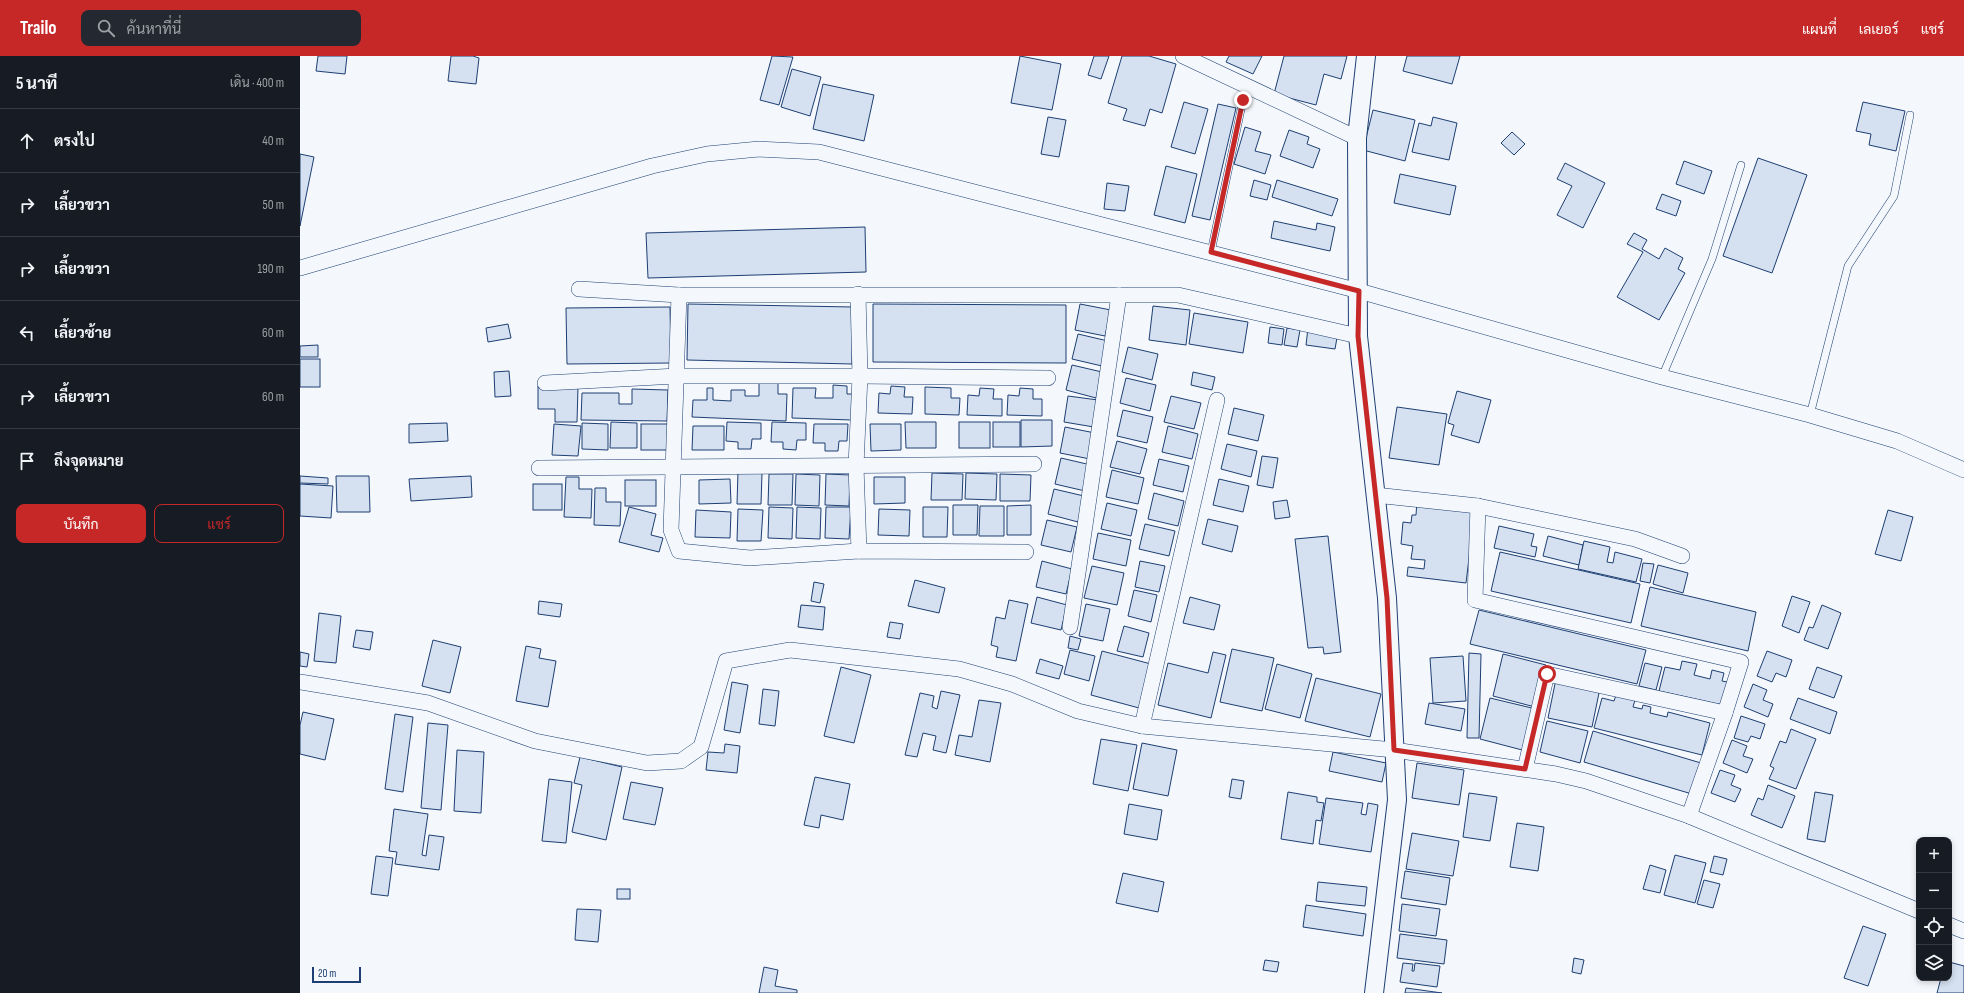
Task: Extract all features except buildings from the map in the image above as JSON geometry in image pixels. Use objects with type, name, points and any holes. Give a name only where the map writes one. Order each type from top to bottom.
[{"type":"street","points":[[1183,56],[1357,138]]},
{"type":"street","points":[[1366,56],[1357,138],[1359,291],[1358,336],[1387,598],[1397,800],[1374,993]]},
{"type":"street","points":[[300,268],[652,166],[707,154],[759,149],[819,152],[1359,291],[1662,376],[1810,415],[1897,441],[1964,470]]},
{"type":"street","points":[[579,290],[679,295],[1178,295],[1358,336]]},
{"type":"street","points":[[858,294],[860,376],[856,466],[859,551]]},
{"type":"street","points":[[679,295],[671,530],[679,551],[750,558],[859,551],[1026,552]]},
{"type":"street","points":[[1070,627],[1119,295]]},
{"type":"street","points":[[545,383],[677,376],[1048,378]]},
{"type":"street","points":[[1142,726],[1217,400]]},
{"type":"street","points":[[539,468],[1034,464]]},
{"type":"street","points":[[1375,495],[1478,506],[1635,539],[1682,556]]},
{"type":"street","points":[[1478,506],[1475,600],[1740,662],[1725,713],[1688,816]]},
{"type":"street","points":[[300,682],[428,703],[535,741],[647,763],[681,761],[702,747],[726,661],[790,650],[959,669],[1012,684],[1078,711],[1142,726],[1394,750],[1525,769],[1586,781],[1688,816],[1916,910]]},
{"type":"street","points":[[1525,769],[1547,674],[1725,713]]},
{"type":"street","points":[[1952,926],[1964,931]]},
{"type":"lane","points":[[1211,252],[1243,100]]},
{"type":"lane","points":[[1810,415],[1848,266],[1894,196],[1910,115]]},
{"type":"lane","points":[[1662,376],[1712,258],[1741,165]]},
{"type":"route","points":[[1243,100],[1211,252],[1359,291],[1358,336],[1387,598],[1394,750],[1525,769],[1547,674]]}]
